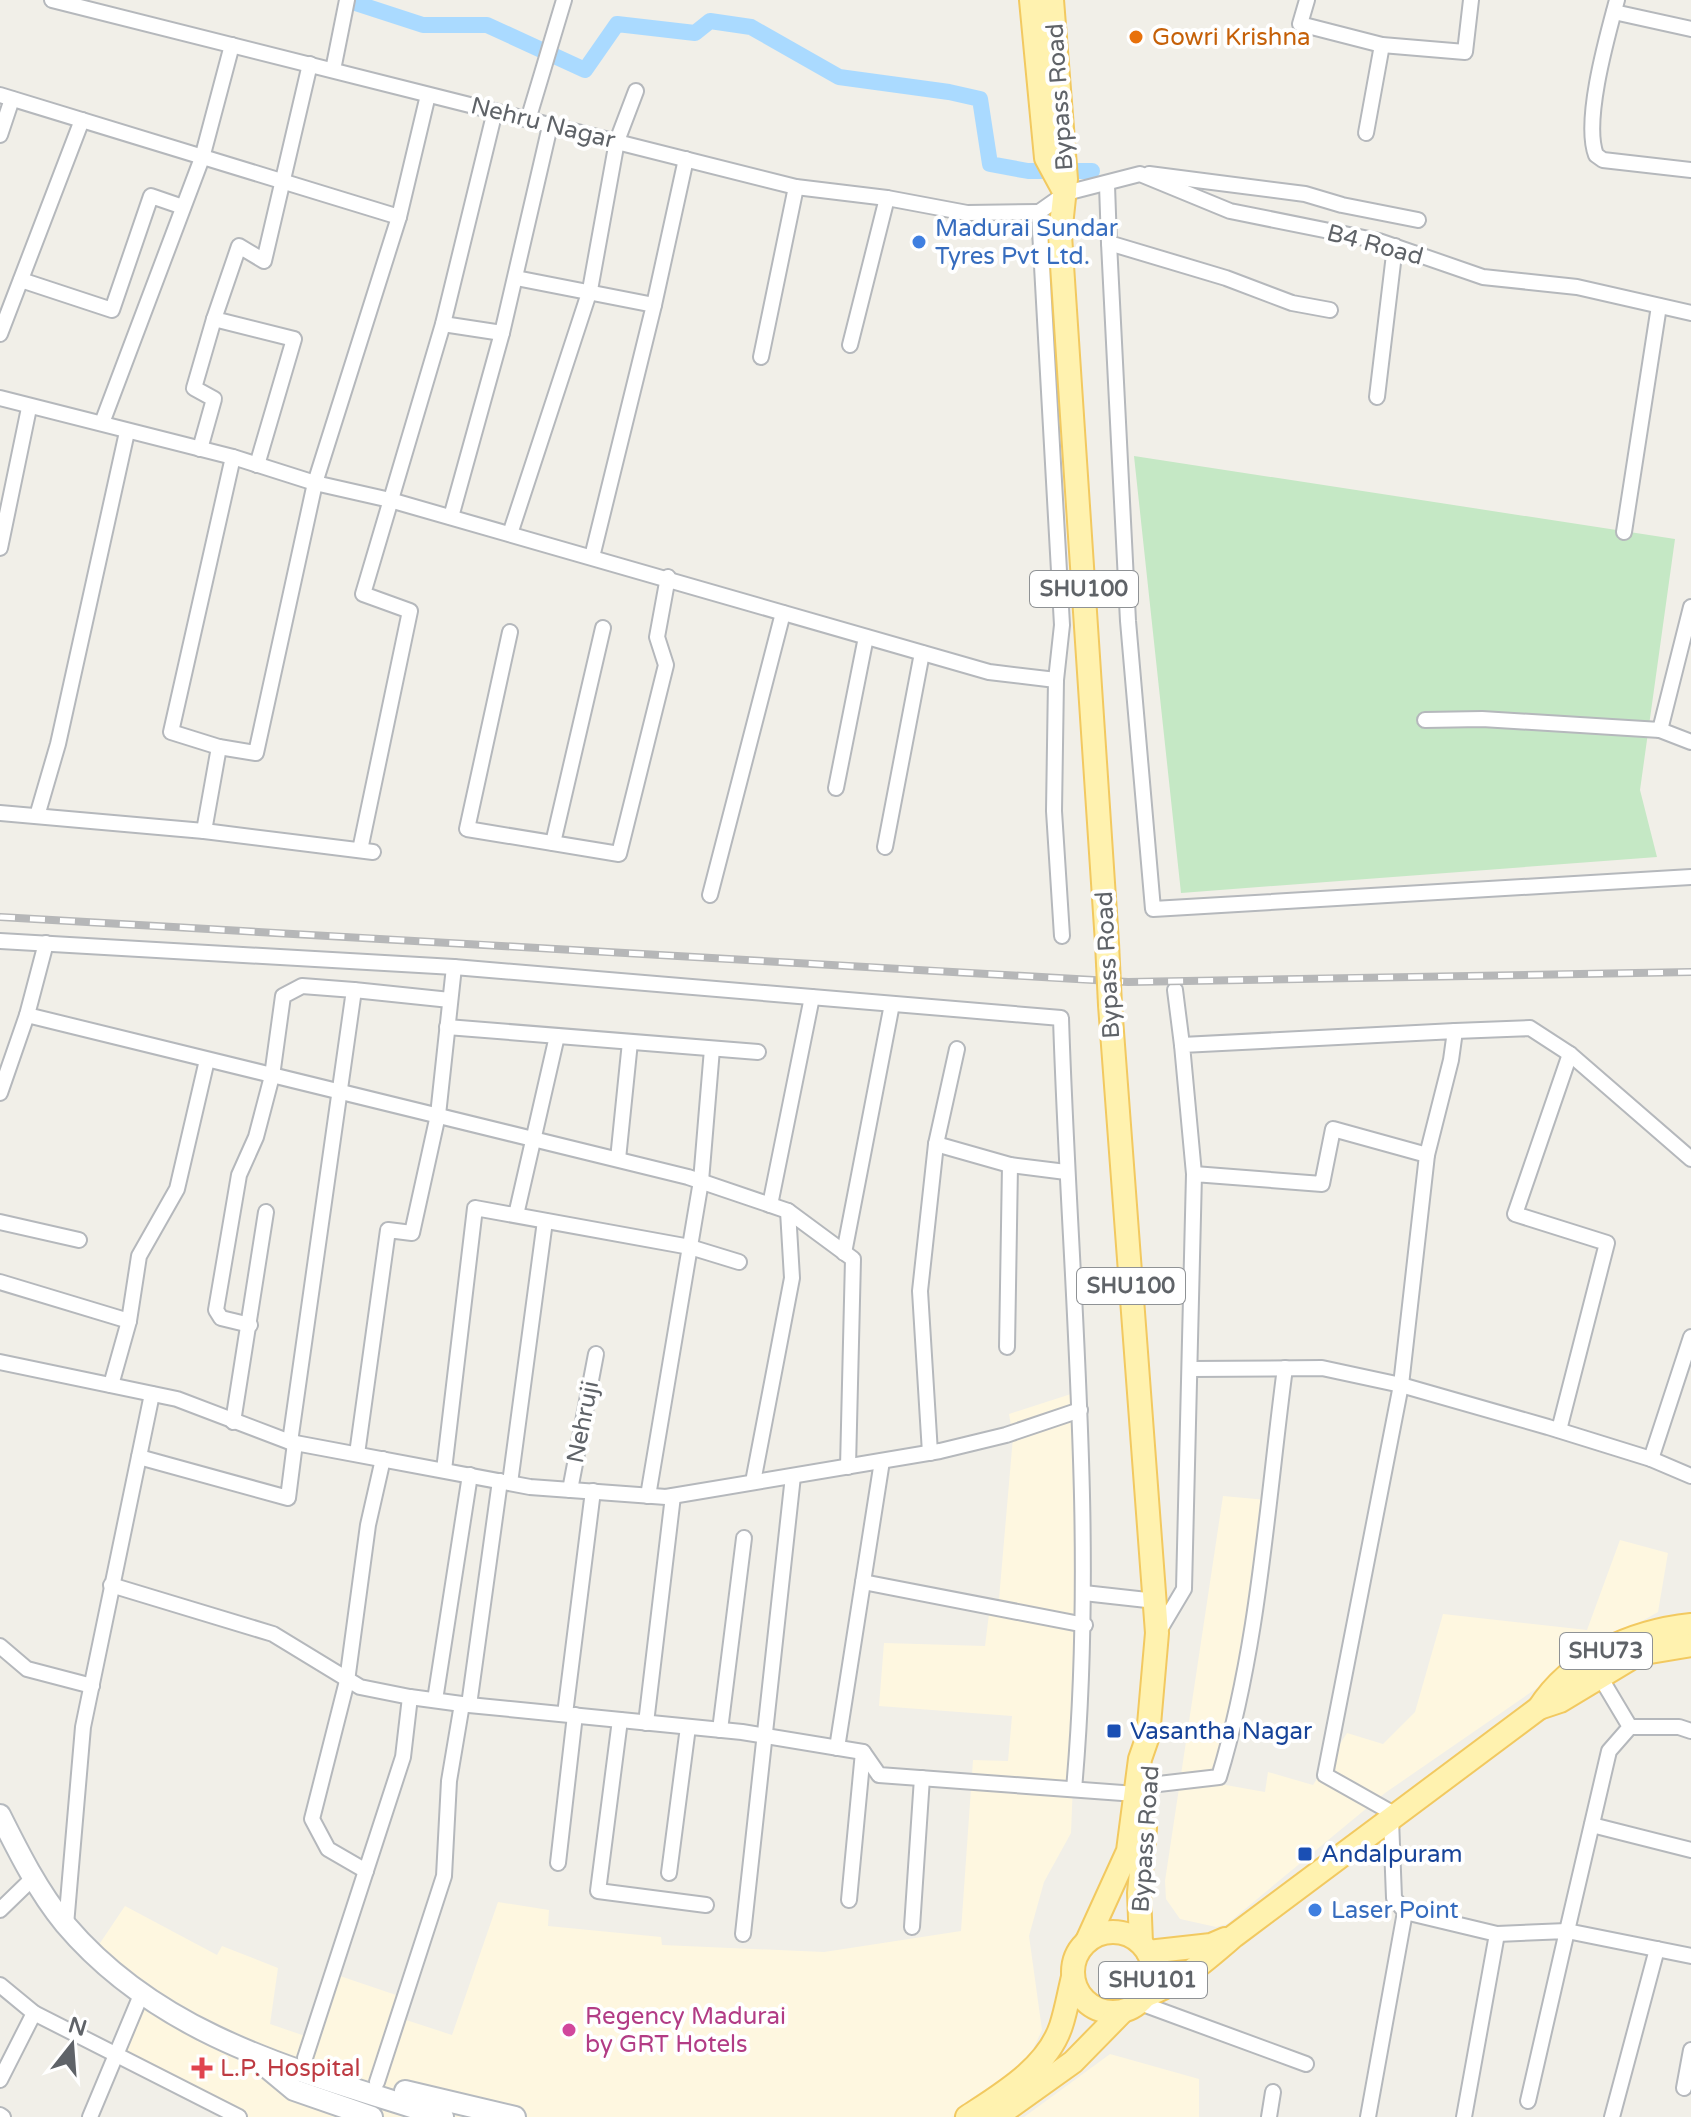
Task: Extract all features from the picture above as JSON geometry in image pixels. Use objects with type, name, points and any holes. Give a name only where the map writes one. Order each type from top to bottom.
[{"type":"main road","name":"Bypass Road","points":[[1031,0],[1059,174]]},
{"type":"main road","name":"Bypass Road","points":[[1052,0],[1060,235],[1110,1005],[1156,1601],[1157,1633],[1148,1736],[1140,1759],[1143,1790],[1140,1876],[1145,1948]]},
{"type":"main road","name":"SHU73","points":[[1594,1667],[1628,1638],[1691,1625]]},
{"type":"main road","name":"SHU73","points":[[1136,2003],[1171,1986],[1196,1968],[1234,1936],[1539,1708],[1551,1688],[1594,1667],[1638,1654],[1691,1645]]},
{"type":"main road","name":"Bypass Road","points":[[1087,1941],[1128,1851],[1143,1790]]},
{"type":"main road","name":"SHU101","points":[[967,2117],[1008,2090],[1045,2055],[1060,2029],[1078,1952],[1087,1941],[1108,1932],[1120,1932],[1145,1948],[1154,1974],[1136,2003],[1073,2062],[996,2117]]},
{"type":"main road","name":"SHU73","points":[[1145,1948],[1211,1945],[1234,1936]]},
{"type":"main road","name":"SHU101","points":[[1073,1977],[1085,2001],[1108,2012],[1136,2003]]},
{"type":"street","name":"Nehru Nagar","points":[[52,0],[796,187],[887,198],[967,213],[1039,212]]},
{"type":"street","points":[[528,120],[564,0]]},
{"type":"street","points":[[1307,0],[1300,24],[1382,45],[1465,52],[1471,0]]},
{"type":"street","points":[[333,70],[347,4]]},
{"type":"street","points":[[1691,29],[1615,6],[1599,71],[1592,134],[1596,155],[1603,160],[1691,170]]},
{"type":"street","points":[[102,423],[202,158],[232,45]]},
{"type":"street","points":[[1366,133],[1382,45]]},
{"type":"street","points":[[200,449],[214,399],[194,388],[239,246],[264,261],[310,64]]},
{"type":"street","points":[[510,534],[590,290],[617,141],[636,91]]},
{"type":"street","points":[[233,457],[171,732],[219,747],[256,753],[315,483],[399,217],[428,95]]},
{"type":"street","points":[[0,135],[6,97],[399,217]]},
{"type":"street","points":[[0,813],[204,831],[367,851],[410,611],[363,594],[443,324],[495,111]]},
{"type":"street","points":[[0,334],[82,120]]},
{"type":"street","points":[[451,517],[516,278],[550,126]]},
{"type":"street","points":[[592,557],[654,305],[686,159]]},
{"type":"street","points":[[1062,936],[1054,811],[1056,680],[1062,625],[1039,212],[1059,174],[1107,185],[1140,174],[1305,194],[1342,205],[1418,220]]},
{"type":"street","name":"B4 Road","points":[[1140,174],[1230,211],[1395,246],[1483,277],[1577,287],[1691,311]]},
{"type":"street","points":[[1107,185],[1128,621],[1153,909],[1691,877]]},
{"type":"street","points":[[761,357],[796,187]]},
{"type":"street","points":[[21,280],[112,310],[151,196],[183,207]]},
{"type":"street","points":[[850,345],[887,198]]},
{"type":"street","points":[[1109,243],[1226,278],[1292,303],[1330,310]]},
{"type":"street","points":[[1377,397],[1395,246]]},
{"type":"street","points":[[516,278],[590,290],[654,305]]},
{"type":"street","points":[[1624,532],[1659,306]]},
{"type":"street","points":[[214,319],[294,339],[257,465]]},
{"type":"street","points":[[443,324],[502,333]]},
{"type":"street","points":[[0,398],[29,408],[102,423],[127,432],[233,457],[315,483],[390,500],[668,577],[989,672],[1056,680]]},
{"type":"street","points":[[0,548],[29,408]]},
{"type":"street","points":[[37,816],[58,744],[127,432]]},
{"type":"street","points":[[510,632],[467,829],[619,854],[666,665],[657,637],[668,577]]},
{"type":"street","points":[[1660,730],[1685,660],[1691,607]]},
{"type":"street","points":[[710,895],[783,613]]},
{"type":"street","points":[[553,843],[603,628]]},
{"type":"street","points":[[836,788],[866,637]]},
{"type":"street","points":[[885,847],[922,653]]},
{"type":"street","points":[[1425,720],[1482,719],[1660,730],[1691,742]]},
{"type":"street","points":[[204,831],[219,747]]},
{"type":"street","points":[[0,941],[454,967],[1061,1018],[1066,1172],[1080,1410],[1085,1625],[1074,1789]]},
{"type":"street","points":[[0,1093],[27,1015],[46,943]]},
{"type":"street","points":[[357,1454],[388,1230],[412,1233],[438,1115],[454,967]]},
{"type":"street","points":[[250,1325],[221,1318],[216,1310],[239,1175],[256,1137],[272,1076],[283,996],[302,986],[450,1000]]},
{"type":"street","points":[[139,1457],[288,1498],[354,990]]},
{"type":"street","points":[[1157,1633],[1184,1589],[1191,1369],[1194,1174],[1175,990]]},
{"type":"street","points":[[770,1205],[812,997]]},
{"type":"street","points":[[844,1253],[892,1004]]},
{"type":"street","points":[[27,1015],[618,1159],[701,1181],[788,1211],[853,1259],[848,1467]]},
{"type":"street","points":[[447,1027],[758,1052]]},
{"type":"street","points":[[1182,1045],[1530,1028],[1570,1054],[1691,1159]]},
{"type":"street","points":[[1455,1031],[1451,1060],[1427,1155],[1401,1385],[1325,1775],[1394,1817],[1394,1898],[1405,1912],[1497,1934],[1567,1931],[1691,1956]]},
{"type":"street","points":[[516,1215],[557,1036]]},
{"type":"street","points":[[618,1159],[630,1042]]},
{"type":"street","points":[[648,1496],[701,1181],[712,1049]]},
{"type":"street","points":[[930,1453],[920,1291],[936,1144],[957,1049]]},
{"type":"street","points":[[1559,1430],[1607,1243],[1515,1214],[1570,1054]]},
{"type":"street","points":[[111,1385],[129,1321],[139,1256],[177,1189],[207,1060]]},
{"type":"street","points":[[1194,1174],[1322,1184],[1333,1129],[1427,1155]]},
{"type":"street","points":[[936,1144],[1010,1165],[1066,1172]]},
{"type":"street","points":[[1007,1347],[1010,1165]]},
{"type":"street","points":[[444,1470],[475,1208],[690,1247],[739,1262]]},
{"type":"street","points":[[753,1482],[792,1278],[788,1211]]},
{"type":"street","points":[[233,1422],[266,1212]]},
{"type":"street","points":[[377,2082],[444,1876],[449,1781],[505,1482],[545,1221]]},
{"type":"street","points":[[0,1222],[79,1240]]},
{"type":"street","points":[[0,1282],[129,1321]]},
{"type":"street","points":[[1651,1459],[1691,1337]]},
{"type":"street","name":"Nehruji","points":[[570,1490],[596,1354]]},
{"type":"street","points":[[0,1362],[177,1399],[293,1442],[505,1482],[648,1496],[669,1496],[930,1453],[1006,1435],[1080,1410]]},
{"type":"street","points":[[111,1585],[273,1634],[360,1687],[410,1697],[720,1730],[863,1752],[879,1775],[1074,1789],[1143,1790],[1219,1777],[1229,1744],[1251,1620],[1285,1368]]},
{"type":"street","points":[[1191,1369],[1322,1368],[1401,1385],[1559,1430],[1651,1459],[1691,1476]]},
{"type":"street","points":[[66,1925],[83,1727],[152,1394]]},
{"type":"street","points":[[366,1871],[328,1849],[312,1819],[347,1681],[368,1525],[383,1459]]},
{"type":"street","points":[[837,1748],[882,1461]]},
{"type":"street","points":[[435,1700],[470,1475]]},
{"type":"street","points":[[646,1723],[669,1496],[651,1475]]},
{"type":"street","points":[[743,1934],[793,1476]]},
{"type":"street","points":[[558,1863],[593,1491]]},
{"type":"street","points":[[720,1730],[744,1538]]},
{"type":"street","points":[[863,1582],[1085,1625]]},
{"type":"street","points":[[1084,1593],[1156,1601]]},
{"type":"street","points":[[0,1646],[27,1669],[92,1686]]},
{"type":"street","points":[[1594,1667],[1630,1727]]},
{"type":"street","points":[[305,2058],[403,1757],[410,1697]]},
{"type":"street","points":[[620,1720],[598,1891],[706,1905]]},
{"type":"street","points":[[669,1873],[688,1727]]},
{"type":"street","points":[[1528,2101],[1609,1751],[1630,1727],[1679,1727],[1691,1731]]},
{"type":"street","points":[[849,1900],[863,1752]]},
{"type":"street","points":[[912,1927],[922,1778]]},
{"type":"street","points":[[0,1815],[32,1879],[66,1925],[141,1995],[164,2012],[250,2054],[443,2117]]},
{"type":"street","points":[[1592,1825],[1691,1850]]},
{"type":"street","points":[[0,1910],[32,1879]]},
{"type":"street","points":[[1368,2117],[1405,1912]]},
{"type":"street","points":[[1464,2117],[1497,1934]]},
{"type":"street","points":[[1612,2117],[1657,1949]]},
{"type":"street","points":[[0,1985],[34,2013],[239,2117]]},
{"type":"street","points":[[90,2117],[141,1995]]},
{"type":"street","points":[[1136,2003],[1306,2064]]},
{"type":"street","points":[[0,2080],[4,2064],[34,2013]]},
{"type":"street","points":[[1684,2088],[1691,2050]]},
{"type":"street","points":[[250,2054],[305,2058],[377,2082],[515,2117]]},
{"type":"street","points":[[250,2054],[294,2090],[372,2117]]},
{"type":"street","points":[[1269,2117],[1273,2092]]},
{"type":"shaded area","points":[[1075,1385],[1083,1533],[1071,1833],[1044,1882],[1029,1936],[1042,2030],[1027,2062],[952,2117],[235,2117],[110,2049],[136,2003],[88,1961],[125,1906],[217,1955],[222,1946],[278,1968],[270,2024],[308,2037],[331,1973],[402,1997],[397,2017],[452,2035],[498,1902],[549,1910],[548,1926],[661,1937],[662,1945],[824,1952],[961,1931],[973,1760],[1008,1761],[1012,1716],[879,1706],[884,1643],[985,1646],[991,1598],[999,1599],[1013,1437],[1009,1414],[1071,1394]]},
{"type":"shaded area","points":[[1223,1496],[1267,1500],[1220,1784],[1265,1792],[1268,1772],[1313,1785],[1347,1733],[1383,1744],[1415,1712],[1443,1614],[1587,1630],[1620,1540],[1668,1553],[1658,1612],[1598,1646],[1385,1793],[1227,1924],[1216,1927],[1180,1919],[1166,1899],[1165,1881]]},
{"type":"shaded area","points":[[1110,2054],[1199,2079],[1199,2117],[1024,2117]]},
{"type":"green space","points":[[1134,456],[1675,539],[1640,790],[1657,857],[1181,893]]},
{"type":"waterway","points":[[346,0],[423,25],[487,25],[585,70],[617,24],[695,33],[710,21],[751,27],[839,77],[980,99],[990,164],[1028,171],[1092,171]]},
{"type":"railway","points":[[0,917],[1128,982],[1691,972]]},
{"type":"place","name":"Gowri Krishna","points":[[1136,37]]},
{"type":"place","name":"Madurai Sundar Tyres Pvt Ltd.","points":[[919,242]]},
{"type":"place","name":"Vasantha Nagar","points":[[1114,1731]]},
{"type":"place","name":"Andalpuram","points":[[1305,1854]]},
{"type":"place","name":"Laser Point","points":[[1315,1910]]},
{"type":"place","name":"Regency Madurai by GRT Hotels","points":[[569,2030]]},
{"type":"place","name":"L.P. Hospital","points":[[202,2068]]}]
